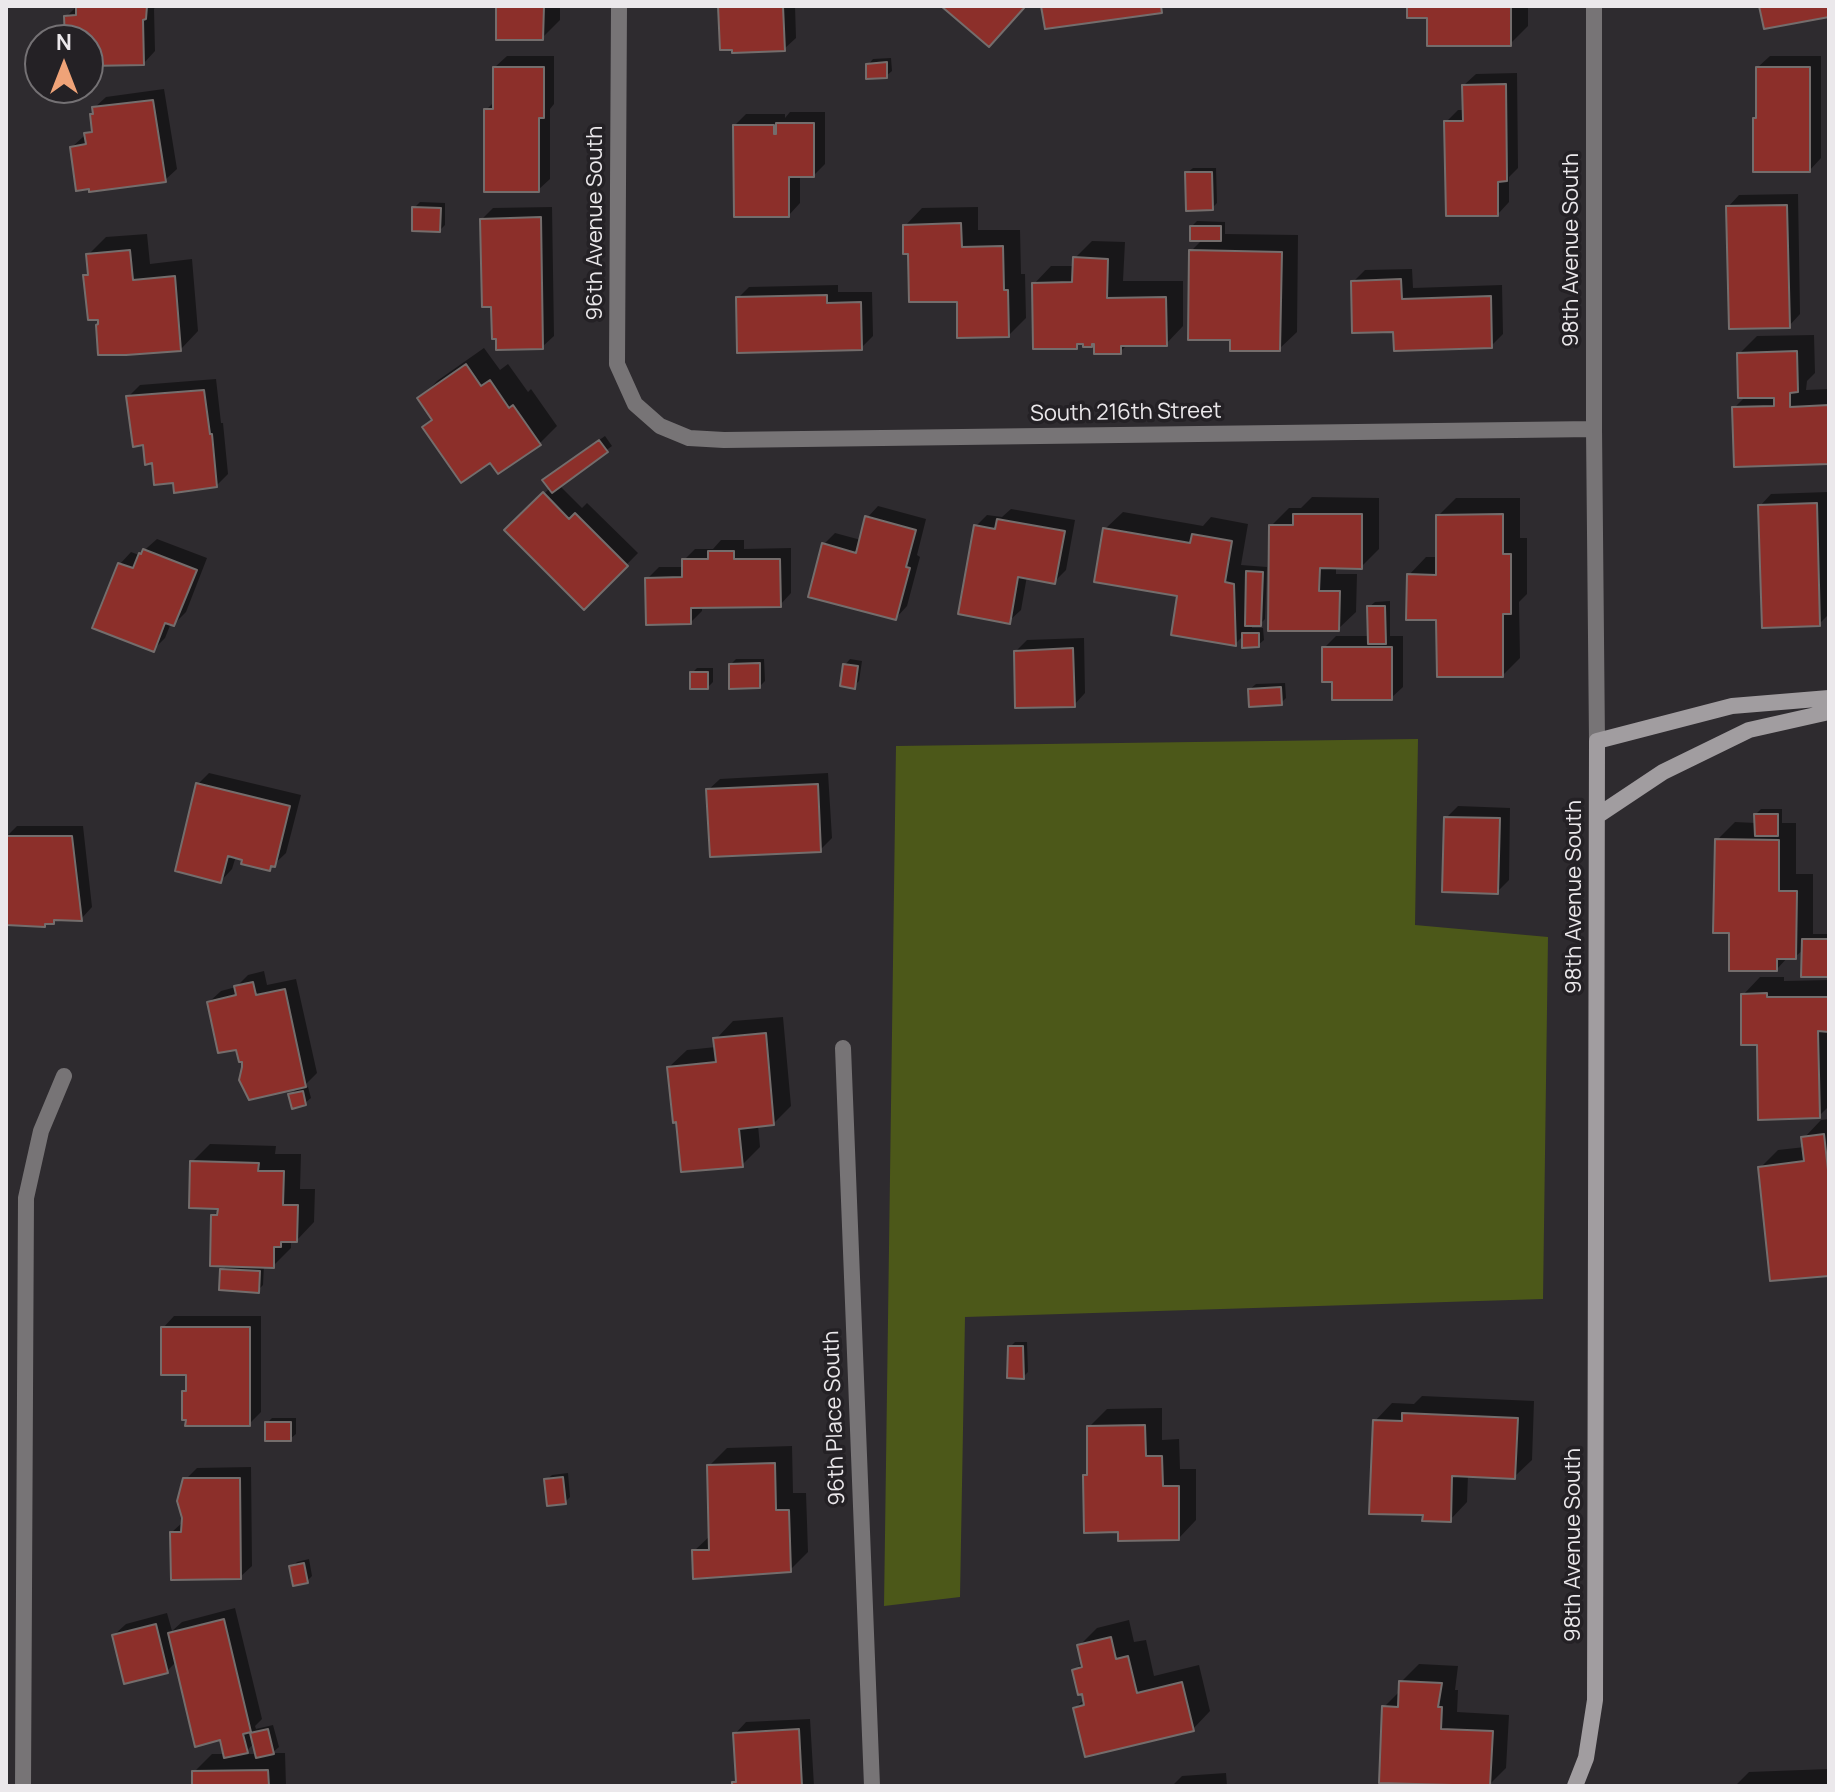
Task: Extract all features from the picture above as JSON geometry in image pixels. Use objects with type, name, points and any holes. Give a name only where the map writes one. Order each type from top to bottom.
[{"type":"street","name":"96th Avenue South","points":[[619,6],[617,364],[635,404],[660,426]]},
{"type":"street","name":"98th Avenue South","points":[[1575,1786],[1586,1758],[1595,1700],[1597,741],[1594,6]]},
{"type":"street","name":"South 216th Street","points":[[660,426],[689,438],[724,440],[1594,429]]},
{"type":"street","points":[[1597,741],[1732,706],[1829,698]]},
{"type":"street","points":[[1597,816],[1663,772],[1749,730],[1829,712]]},
{"type":"street","name":"96th Place South","points":[[843,1048],[872,1786]]},
{"type":"street","points":[[23,1786],[26,1198],[41,1131],[64,1076]]},
{"type":"green space","points":[[1418,739],[1415,925],[1548,937],[1543,1299],[965,1317],[960,1597],[884,1606],[896,746]]},
{"type":"building","points":[[76,6],[147,6],[146,19],[143,20],[144,65],[104,66],[104,24],[64,24],[64,16],[76,15]]},
{"type":"building","points":[[496,6],[544,6],[543,40],[496,40]]},
{"type":"building","points":[[718,6],[783,6],[785,51],[732,53],[732,50],[720,50]]},
{"type":"building","points":[[941,6],[1021,6],[1024,8],[989,47]]},
{"type":"building","points":[[1041,6],[1161,6],[1162,13],[1045,29]]},
{"type":"building","points":[[1407,6],[1511,6],[1511,46],[1427,46],[1427,18],[1407,18]]},
{"type":"building","points":[[1759,6],[1829,6],[1829,17],[1764,29]]},
{"type":"building","points":[[887,62],[887,78],[866,79],[866,64]]},
{"type":"building","points":[[493,67],[544,67],[544,118],[539,118],[539,192],[484,192],[484,109],[493,109]]},
{"type":"building","points":[[1756,67],[1810,67],[1810,172],[1753,172]]},
{"type":"building","points":[[1506,84],[1507,181],[1498,182],[1498,216],[1446,216],[1444,121],[1463,121],[1462,85]]},
{"type":"building","points":[[153,100],[166,182],[76,191],[70,147],[86,144],[84,133],[92,132],[92,107]]},
{"type":"building","points":[[776,123],[814,123],[814,177],[789,177],[789,217],[734,217],[733,125],[774,125],[776,134]]},
{"type":"building","points":[[1185,172],[1212,172],[1213,210],[1186,211]]},
{"type":"building","points":[[1787,205],[1790,328],[1729,329],[1726,206]]},
{"type":"building","points":[[412,207],[441,208],[440,232],[412,231]]},
{"type":"building","points":[[541,217],[543,349],[496,350],[496,339],[492,339],[491,307],[482,307],[480,219]]},
{"type":"building","points":[[961,223],[962,247],[1003,246],[1009,337],[957,338],[957,302],[909,302],[908,254],[903,254],[903,225]]},
{"type":"building","points":[[1190,226],[1221,226],[1221,241],[1190,241]]},
{"type":"building","points":[[130,250],[133,280],[175,276],[181,351],[98,355],[98,320],[88,320],[83,275],[88,275],[86,254]]},
{"type":"building","points":[[1189,250],[1282,252],[1280,351],[1230,351],[1230,340],[1188,340]]},
{"type":"building","points":[[1073,257],[1108,259],[1107,298],[1166,297],[1167,346],[1121,346],[1121,354],[1094,354],[1094,344],[1083,347],[1083,344],[1077,344],[1077,349],[1033,349],[1032,283],[1072,282]]},
{"type":"building","points":[[1401,279],[1402,299],[1491,296],[1492,348],[1394,351],[1393,332],[1352,333],[1351,281]]},
{"type":"building","points":[[827,295],[827,303],[861,302],[862,350],[737,353],[736,297]]},
{"type":"building","points":[[1797,351],[1798,392],[1790,393],[1790,407],[1829,405],[1829,464],[1734,467],[1732,407],[1774,406],[1774,398],[1738,398],[1737,353]]},
{"type":"building","points":[[466,364],[481,386],[490,380],[509,408],[513,405],[541,445],[498,474],[490,463],[461,483],[422,427],[432,420],[417,398]]},
{"type":"building","points":[[204,390],[217,487],[174,493],[173,483],[154,485],[152,463],[145,465],[143,445],[133,447],[126,396]]},
{"type":"building","points":[[599,440],[608,452],[552,493],[542,480]]},
{"type":"building","points":[[543,492],[569,519],[575,513],[628,566],[584,610],[504,530]]},
{"type":"building","points":[[1817,503],[1820,626],[1762,628],[1758,505]]},
{"type":"building","points":[[1293,514],[1362,514],[1362,569],[1320,568],[1319,591],[1340,591],[1339,631],[1268,631],[1269,525],[1293,525]]},
{"type":"building","points":[[1503,514],[1503,554],[1511,554],[1511,614],[1503,614],[1503,677],[1437,677],[1436,620],[1406,620],[1407,574],[1436,575],[1436,515]]},
{"type":"building","points":[[865,516],[916,530],[896,620],[808,597],[822,543],[856,553]]},
{"type":"building","points":[[997,519],[1065,531],[1055,584],[1018,577],[1010,624],[958,614],[974,525],[995,529]]},
{"type":"building","points":[[1103,528],[1190,543],[1192,534],[1232,541],[1225,582],[1234,584],[1236,646],[1171,635],[1177,596],[1094,582]]},
{"type":"building","points":[[143,549],[197,570],[174,626],[165,623],[154,652],[92,628],[118,563],[133,568]]},
{"type":"building","points":[[708,551],[734,551],[734,559],[780,559],[781,607],[691,608],[691,624],[646,625],[645,578],[682,577],[682,559],[708,559]]},
{"type":"building","points":[[1246,571],[1263,572],[1261,626],[1245,626]]},
{"type":"building","points":[[1367,606],[1385,606],[1386,644],[1368,644]]},
{"type":"building","points":[[1242,633],[1259,633],[1259,647],[1242,648]]},
{"type":"building","points":[[1322,647],[1392,647],[1392,700],[1332,700],[1332,682],[1322,682]]},
{"type":"building","points":[[1073,648],[1075,707],[1015,708],[1014,651]]},
{"type":"building","points":[[760,663],[760,688],[729,689],[729,664]]},
{"type":"building","points":[[843,664],[858,666],[855,689],[840,686]]},
{"type":"building","points":[[690,672],[708,672],[708,689],[690,689]]},
{"type":"building","points":[[1281,687],[1282,705],[1249,707],[1248,689]]},
{"type":"building","points":[[196,783],[290,806],[275,867],[271,866],[270,871],[241,864],[242,860],[228,856],[221,883],[175,871]]},
{"type":"building","points":[[818,784],[821,852],[710,857],[706,789]]},
{"type":"building","points":[[1754,814],[1778,814],[1778,836],[1755,836]]},
{"type":"building","points":[[1444,817],[1500,818],[1498,894],[1442,892]]},
{"type":"building","points":[[6,836],[72,836],[82,921],[54,920],[54,924],[45,924],[45,927],[6,925]]},
{"type":"building","points":[[1715,839],[1779,840],[1779,891],[1797,891],[1796,959],[1777,959],[1777,971],[1729,971],[1729,933],[1713,933]]},
{"type":"building","points":[[1802,939],[1829,939],[1829,977],[1801,977]]},
{"type":"building","points":[[253,982],[256,995],[285,989],[306,1087],[249,1100],[239,1080],[242,1062],[239,1062],[236,1050],[218,1053],[207,1002],[236,995],[234,986]]},
{"type":"building","points":[[1767,993],[1767,997],[1829,997],[1829,1032],[1818,1031],[1820,1118],[1758,1120],[1757,1045],[1741,1045],[1741,994]]},
{"type":"building","points":[[766,1033],[774,1125],[739,1129],[743,1167],[681,1172],[667,1067],[716,1062],[713,1038]]},
{"type":"building","points":[[303,1091],[306,1105],[292,1109],[288,1094]]},
{"type":"building","points":[[1824,1134],[1829,1179],[1829,1276],[1770,1281],[1758,1167],[1804,1161],[1801,1137]]},
{"type":"building","points":[[190,1161],[259,1163],[258,1171],[284,1171],[283,1205],[298,1205],[297,1242],[281,1242],[281,1247],[274,1247],[274,1268],[210,1266],[211,1215],[217,1215],[218,1209],[189,1208]]},
{"type":"building","points":[[220,1269],[260,1271],[259,1293],[219,1290]]},
{"type":"building","points":[[161,1327],[250,1327],[250,1426],[185,1426],[186,1420],[182,1420],[182,1391],[186,1391],[186,1375],[161,1375]]},
{"type":"building","points":[[1008,1346],[1023,1346],[1024,1379],[1007,1378]]},
{"type":"building","points":[[1402,1413],[1518,1418],[1515,1479],[1452,1476],[1451,1522],[1422,1521],[1423,1515],[1369,1514],[1373,1420],[1402,1421]]},
{"type":"building","points":[[265,1422],[291,1422],[291,1441],[265,1441]]},
{"type":"building","points":[[1145,1425],[1146,1456],[1162,1456],[1163,1486],[1179,1486],[1179,1540],[1118,1541],[1118,1532],[1084,1533],[1083,1475],[1087,1475],[1087,1426]]},
{"type":"building","points":[[775,1463],[776,1510],[789,1510],[791,1572],[693,1579],[692,1550],[709,1550],[707,1465]]},
{"type":"building","points":[[563,1477],[566,1504],[547,1506],[544,1479]]},
{"type":"building","points":[[183,1478],[240,1478],[241,1579],[171,1580],[170,1532],[181,1532],[182,1518],[177,1501]]},
{"type":"building","points":[[304,1563],[308,1583],[293,1586],[289,1566]]},
{"type":"building","points":[[224,1619],[251,1732],[243,1734],[248,1753],[224,1758],[220,1740],[195,1747],[168,1633]]},
{"type":"building","points":[[156,1624],[168,1673],[124,1684],[112,1635]]},
{"type":"building","points":[[1111,1637],[1116,1659],[1128,1656],[1137,1693],[1182,1682],[1194,1731],[1085,1757],[1073,1708],[1084,1705],[1082,1694],[1078,1695],[1072,1670],[1082,1667],[1077,1645]]},
{"type":"building","points":[[1399,1681],[1442,1683],[1438,1707],[1442,1707],[1441,1729],[1493,1731],[1490,1786],[1379,1783],[1382,1706],[1398,1707]]},
{"type":"building","points":[[268,1729],[274,1754],[256,1758],[250,1733]]},
{"type":"building","points":[[799,1729],[802,1786],[732,1786],[732,1782],[736,1782],[733,1733]]},
{"type":"building","points":[[268,1770],[269,1786],[192,1786],[192,1771]]}]
